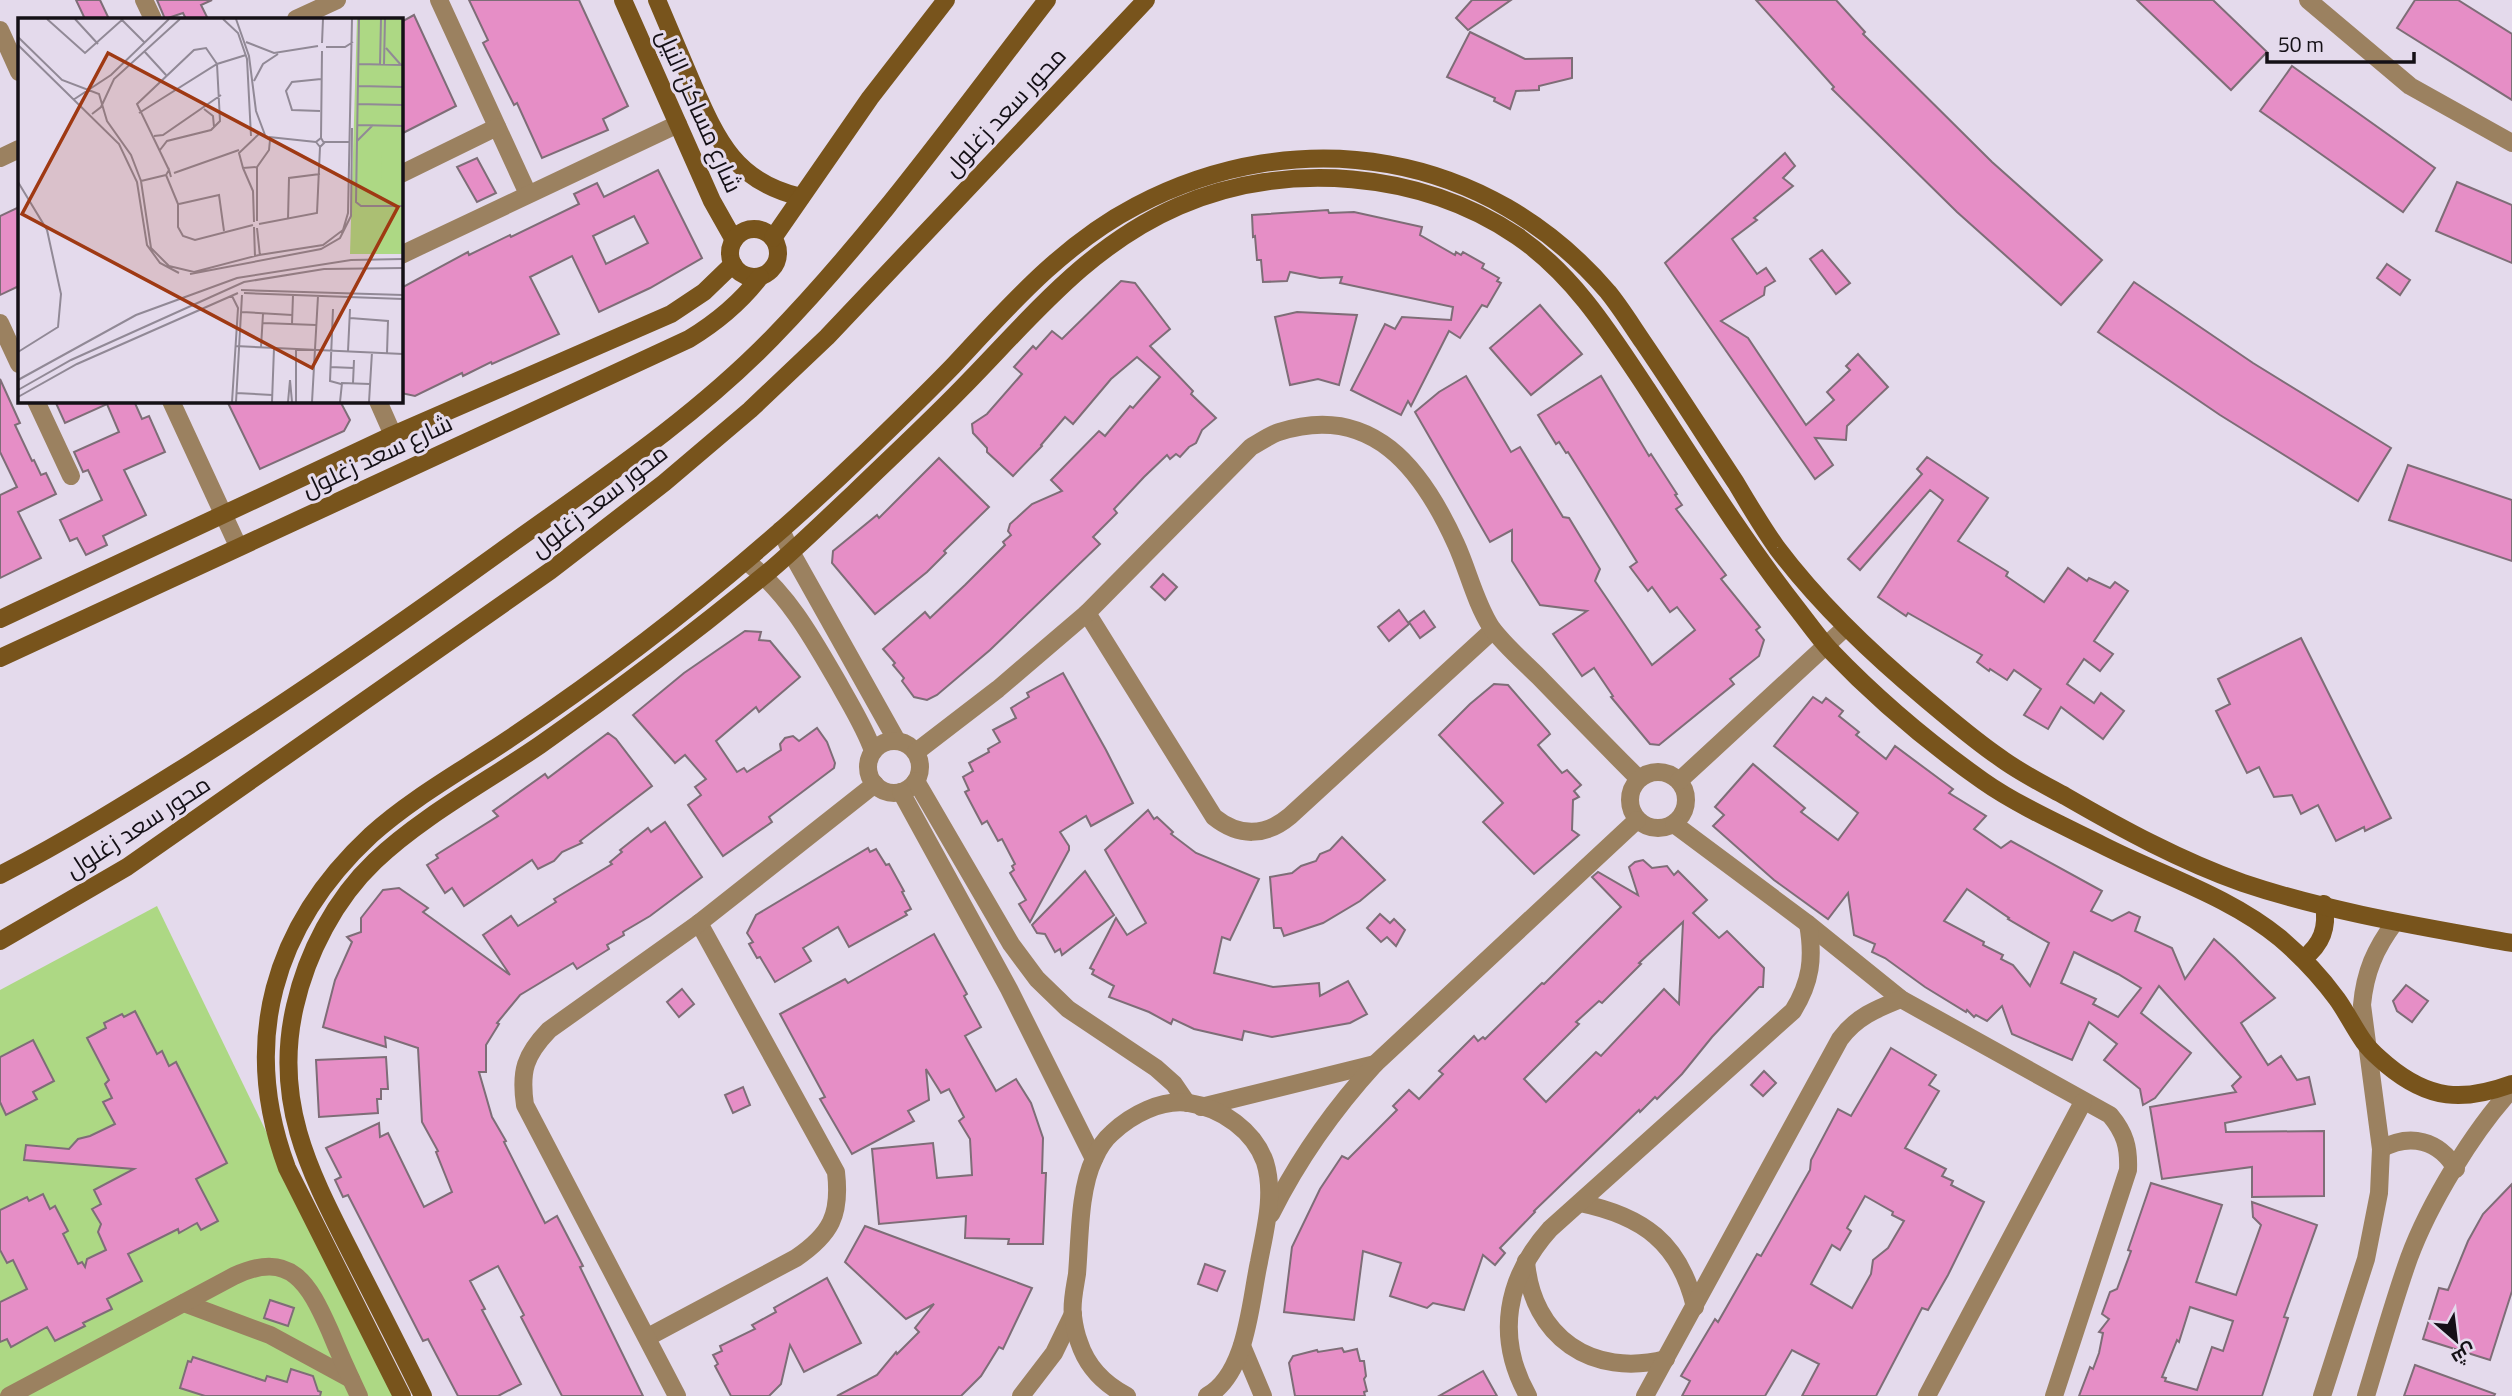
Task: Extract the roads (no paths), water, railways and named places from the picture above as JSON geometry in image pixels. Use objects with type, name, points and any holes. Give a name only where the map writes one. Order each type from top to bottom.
[{"type":"street","points":[[144,0],[153,18]]},
{"type":"street","points":[[439,0],[528,194]]},
{"type":"street","name":"شارع مساكن النيل","points":[[623,0],[715,208],[734,240]]},
{"type":"street","name":"شارع مساكن النيل","points":[[657,0],[709,122],[724,149],[740,167],[758,181],[801,197]]},
{"type":"street","points":[[773,238],[870,98],[946,0]]},
{"type":"street","name":"محور سعد زغلول","points":[[0,875],[155,785],[395,628],[631,459],[714,392],[769,341],[823,283],[892,200],[1047,0]]},
{"type":"street","points":[[2308,0],[2410,86],[2512,143]]},
{"type":"street","points":[[298,18],[333,1]]},
{"type":"street","name":"محور سعد زغلول","points":[[0,941],[127,867],[550,572],[664,483],[750,410],[827,337],[1139,1]]},
{"type":"street","points":[[0,30],[18,70]]},
{"type":"street","points":[[402,255],[678,124]]},
{"type":"street","points":[[402,174],[497,127]]},
{"type":"street","points":[[0,158],[18,149]]},
{"type":"street","points":[[402,1396],[287,1168],[275,1136],[266,1083],[265,1057],[271,998],[300,923],[320,892],[353,853],[389,820],[572,696],[746,561],[941,379],[1036,278],[1067,251],[1134,207],[1171,189],[1209,176],[1289,160],[1335,157],[1405,166],[1496,200],[1553,237],[1610,294],[1778,548],[1846,627],[1920,694],[2003,761],[2110,822],[2187,860],[2239,881],[2395,922],[2512,943]]},
{"type":"street","points":[[424,1396],[313,1179],[303,1153],[292,1107],[288,1069],[293,1013],[303,975],[321,934],[349,890],[369,866],[397,842],[552,737],[764,576],[957,394],[1078,269],[1112,242],[1145,222],[1215,193],[1283,180],[1334,178],[1402,187],[1483,216],[1518,237],[1546,259],[1598,316],[1760,561],[1826,647],[1906,720],[1989,785],[2104,846],[2224,902],[2273,932],[2303,959],[2332,992],[2369,1050],[2405,1080],[2440,1094],[2477,1095],[2512,1086]]},
{"type":"street","points":[[753,229],[773,238],[779,253],[774,268],[760,277],[744,275],[733,264],[731,248],[739,235],[753,229]]},
{"type":"street","name":"شارع سعد زغلول","points":[[0,619],[393,435],[671,314],[704,292],[733,264]]},
{"type":"street","name":"شارع سعد زغلول","points":[[0,658],[618,373],[705,329],[735,306],[760,277]]},
{"type":"street","points":[[0,323],[18,362]]},
{"type":"street","points":[[604,344],[618,373]]},
{"type":"street","points":[[36,402],[72,476]]},
{"type":"street","points":[[171,402],[238,546]]},
{"type":"street","points":[[378,402],[393,435]]},
{"type":"street","points":[[916,752],[998,689],[1087,613],[1251,447],[1279,432],[1310,426],[1347,427],[1370,435],[1396,452],[1415,473],[1433,499],[1456,543],[1493,630],[1639,779]]},
{"type":"street","points":[[781,530],[897,741]]},
{"type":"street","points":[[746,561],[764,576],[808,630],[866,733],[873,751]]},
{"type":"street","points":[[1087,613],[1213,817],[1224,826],[1252,833],[1266,831],[1290,816],[1493,630]]},
{"type":"street","points":[[1679,781],[1846,627]]},
{"type":"street","points":[[897,741],[905,743],[916,752],[921,767],[912,786],[892,793],[875,784],[869,772],[870,757],[873,751],[884,743],[897,741]]},
{"type":"street","points":[[1655,772],[1664,772],[1679,781],[1684,787],[1687,804],[1685,812],[1674,824],[1667,828],[1651,828],[1637,820],[1632,813],[1630,795],[1639,779],[1655,772]]},
{"type":"street","points":[[916,781],[1011,944],[1037,979],[1068,1009],[1156,1068],[1194,1105],[1239,1125],[1258,1146],[1266,1164],[1270,1189],[1266,1224],[1242,1346],[1227,1378],[1207,1396]]},
{"type":"street","points":[[677,1396],[525,1105],[522,1084],[525,1064],[534,1045],[549,1030],[699,923],[875,784]]},
{"type":"street","points":[[901,792],[1009,989],[1094,1159]]},
{"type":"street","points":[[1266,1224],[1287,1180],[1313,1139],[1375,1064],[1637,820]]},
{"type":"street","points":[[1674,824],[1808,924],[1901,999],[2110,1115],[2123,1131],[2129,1150],[2128,1170],[2054,1396]]},
{"type":"street","points":[[2303,959],[2320,941],[2325,929],[2324,904]]},
{"type":"street","points":[[2322,1396],[2372,1238],[2379,1194],[2381,1149],[2362,1005],[2364,982],[2371,961],[2395,922]]},
{"type":"street","points":[[648,1337],[796,1258],[817,1243],[832,1223],[839,1198],[836,1172],[699,923]]},
{"type":"street","points":[[1528,1396],[1515,1368],[1508,1333],[1512,1297],[1525,1261],[1550,1229],[1793,1010],[1810,978],[1812,959],[1808,924]]},
{"type":"street","points":[[1645,1396],[1840,1039],[1848,1028],[1867,1013],[1901,999]]},
{"type":"street","points":[[1127,1396],[1106,1384],[1086,1359],[1078,1341],[1073,1314],[1086,1186],[1094,1159],[1109,1135],[1131,1117],[1158,1106],[1194,1105],[1375,1064]]},
{"type":"street","points":[[2366,1396],[2410,1257],[2431,1211],[2481,1125],[2512,1086]]},
{"type":"street","points":[[1927,1396],[2083,1102]]},
{"type":"street","points":[[2381,1149],[2409,1140],[2428,1143],[2444,1153],[2456,1169]]},
{"type":"street","points":[[1580,1203],[1623,1215],[1658,1237],[1679,1262],[1695,1307]]},
{"type":"street","points":[[1525,1261],[1531,1293],[1538,1309],[1546,1323],[1570,1346],[1616,1364],[1650,1364],[1666,1359]]},
{"type":"street","points":[[9,1396],[250,1268],[269,1266],[286,1270],[302,1280],[313,1295],[359,1396]]},
{"type":"street","points":[[184,1303],[270,1335],[351,1379]]},
{"type":"street","points":[[1021,1396],[1054,1353],[1073,1314]]},
{"type":"street","points":[[1242,1346],[1263,1396]]}]
